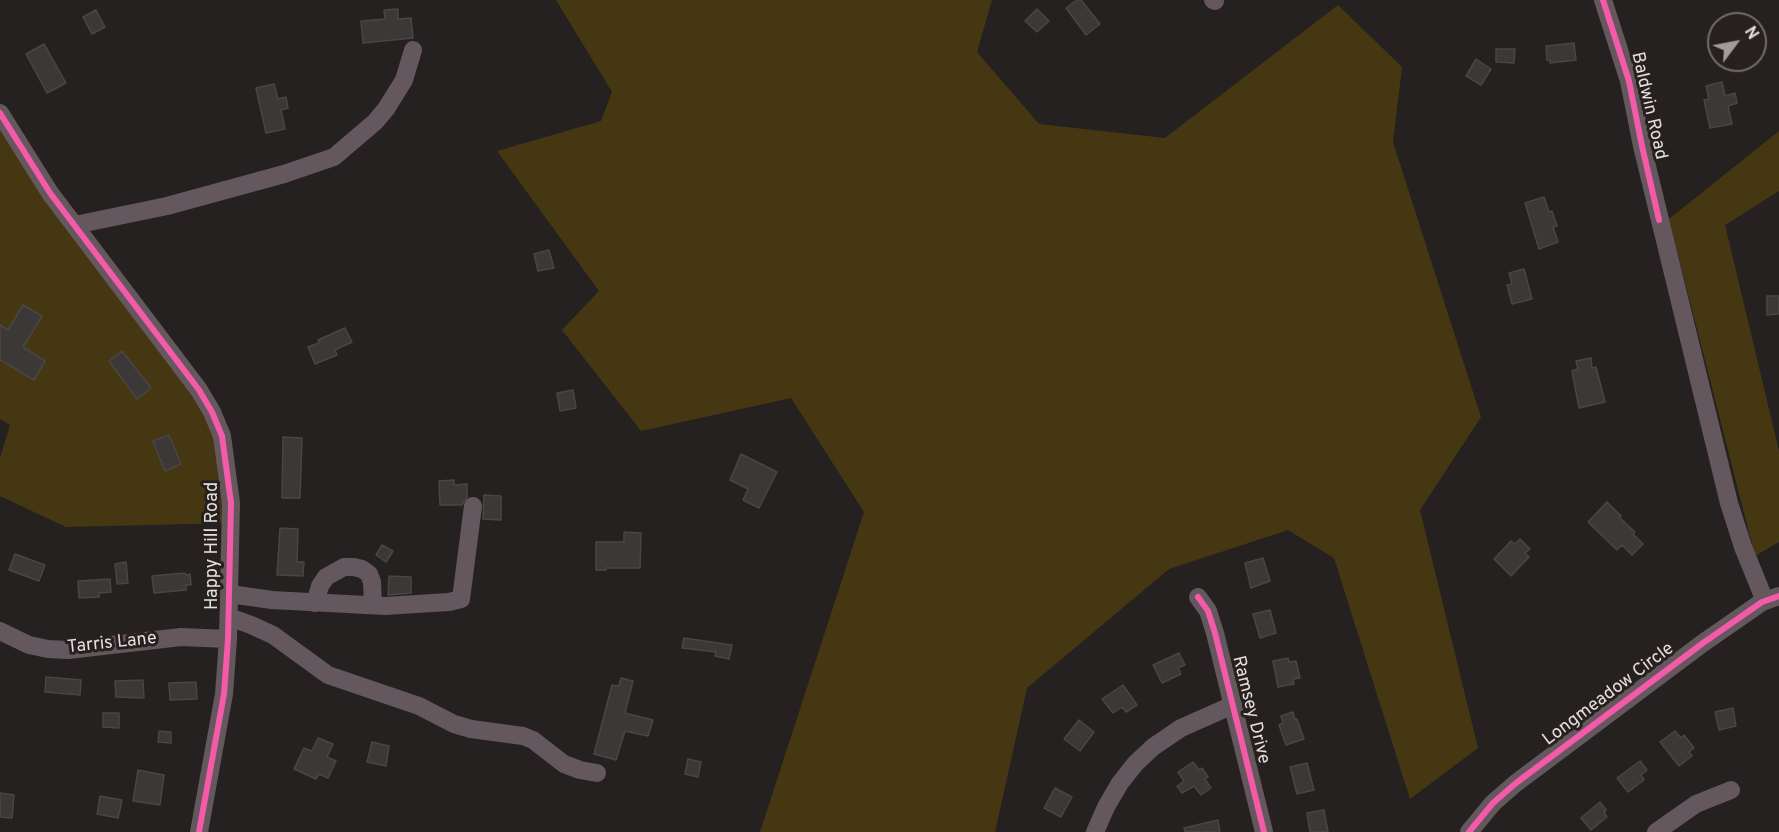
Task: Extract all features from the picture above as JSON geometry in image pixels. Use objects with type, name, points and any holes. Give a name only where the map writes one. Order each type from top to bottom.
[{"type":"street","name":"Baldwin Road","points":[[1603,0],[1629,81],[1659,220],[1729,503],[1743,547],[1772,598]]},
{"type":"street","points":[[75,225],[167,206],[284,174],[334,157],[375,122],[386,109],[404,80],[413,50]]},
{"type":"street","name":"Happy Hill Road","points":[[0,113],[50,193],[199,390],[215,420],[224,446],[231,503],[228,639],[224,694],[199,832]]},
{"type":"street","points":[[230,594],[272,600],[373,605],[420,605],[449,602],[461,598],[473,506]]},
{"type":"street","points":[[315,603],[320,586],[326,577],[344,567],[354,567],[369,574],[372,582],[373,605]]},
{"type":"street","name":"Ramsey Drive","points":[[1198,597],[1208,611],[1215,633],[1264,832]]},
{"type":"street","name":"Longmeadow Circle","points":[[1468,832],[1493,803],[1516,783],[1703,643],[1772,598]]},
{"type":"street","points":[[229,617],[273,635],[315,668],[337,679],[419,706],[454,724],[471,729],[523,736],[533,740],[564,764],[597,773]]},
{"type":"street","name":"Tarris Lane","points":[[0,631],[29,645],[68,650],[180,637],[228,639]]},
{"type":"street","points":[[1095,832],[1120,783],[1153,747],[1181,728],[1233,705]]},
{"type":"street","points":[[1656,832],[1696,804],[1731,790]]},
{"type":"shaded area","points":[[556,0],[992,0],[977,52],[1039,124],[1165,138],[1338,5],[1402,67],[1393,142],[1481,417],[1420,510],[1478,748],[1410,799],[1334,558],[1288,530],[1169,569],[1027,688],[995,832],[760,832],[864,512],[791,398],[641,431],[562,330],[599,291],[497,151],[601,121],[612,92]]},
{"type":"shaded area","points":[[0,113],[207,404],[231,523],[66,527],[0,496],[0,458],[10,425],[0,419]]},
{"type":"shaded area","points":[[1779,131],[1779,191],[1725,225],[1779,451],[1779,542],[1755,556],[1669,219]]},
{"type":"building","points":[[1077,0],[1081,0],[1100,24],[1086,35],[1066,8]]},
{"type":"building","points":[[398,9],[398,19],[411,18],[413,38],[363,43],[361,21],[385,19],[384,10]]},
{"type":"building","points":[[1037,9],[1049,21],[1037,32],[1025,21]]},
{"type":"building","points":[[96,10],[105,27],[92,34],[83,17]]},
{"type":"building","points":[[1574,43],[1576,60],[1550,63],[1550,60],[1547,60],[1546,46]]},
{"type":"building","points":[[44,44],[66,83],[47,93],[26,54]]},
{"type":"building","points":[[1496,49],[1515,49],[1514,63],[1496,62]]},
{"type":"building","points":[[1476,59],[1491,69],[1481,85],[1466,76]]},
{"type":"building","points":[[1722,82],[1725,96],[1735,93],[1737,103],[1728,106],[1732,124],[1710,128],[1704,100],[1709,99],[1706,86]]},
{"type":"building","points":[[274,84],[278,99],[286,97],[288,108],[281,110],[285,129],[266,133],[256,88]]},
{"type":"building","points":[[1544,197],[1557,226],[1553,227],[1558,242],[1539,249],[1525,203]]},
{"type":"building","points":[[549,250],[554,268],[538,271],[534,254]]},
{"type":"building","points":[[1524,269],[1532,299],[1512,304],[1507,285],[1512,284],[1509,273]]},
{"type":"building","points":[[1767,296],[1779,296],[1779,314],[1767,315]]},
{"type":"building","points":[[23,305],[42,316],[23,347],[45,361],[34,380],[0,360],[0,325],[8,330]]},
{"type":"building","points":[[345,328],[352,342],[335,350],[337,355],[315,364],[308,347]]},
{"type":"building","points":[[122,351],[151,388],[137,399],[109,361]]},
{"type":"building","points":[[1591,358],[1592,368],[1596,367],[1605,402],[1579,408],[1572,371],[1578,369],[1576,361]]},
{"type":"building","points":[[573,390],[576,408],[560,411],[557,393]]},
{"type":"building","points":[[169,435],[181,464],[165,471],[153,441]]},
{"type":"building","points":[[283,437],[302,438],[300,498],[282,498]]},
{"type":"building","points":[[741,454],[777,472],[759,508],[743,500],[748,489],[730,480]]},
{"type":"building","points":[[454,480],[454,485],[467,484],[467,497],[462,505],[440,505],[439,481]]},
{"type":"building","points":[[484,495],[501,496],[501,520],[483,519]]},
{"type":"building","points":[[1607,502],[1643,544],[1632,555],[1622,545],[1617,550],[1588,522]]},
{"type":"building","points":[[280,528],[298,529],[297,562],[304,562],[303,576],[277,575]]},
{"type":"building","points":[[624,532],[641,533],[640,568],[596,570],[596,542],[624,542]]},
{"type":"building","points":[[1520,539],[1530,549],[1525,553],[1529,557],[1511,576],[1494,559],[1511,541],[1515,544]]},
{"type":"building","points":[[382,545],[393,551],[386,562],[376,555]]},
{"type":"building","points":[[15,554],[45,565],[39,581],[9,570]]},
{"type":"building","points":[[1263,558],[1270,581],[1251,588],[1245,563]]},
{"type":"building","points":[[126,562],[128,583],[117,584],[115,564]]},
{"type":"building","points":[[190,574],[191,585],[186,585],[186,590],[154,593],[152,576]]},
{"type":"building","points":[[389,576],[411,577],[411,593],[388,595]]},
{"type":"building","points":[[110,579],[111,592],[99,593],[99,597],[79,598],[78,581]]},
{"type":"building","points":[[1270,610],[1276,633],[1260,638],[1253,614]]},
{"type":"building","points":[[684,638],[732,645],[729,659],[715,656],[716,652],[682,648]]},
{"type":"building","points":[[1179,653],[1185,665],[1178,668],[1181,674],[1162,683],[1153,665]]},
{"type":"building","points":[[1288,658],[1289,662],[1296,661],[1300,678],[1293,679],[1294,684],[1278,687],[1273,661]]},
{"type":"building","points":[[46,677],[81,680],[80,695],[45,692]]},
{"type":"building","points":[[621,678],[633,681],[625,713],[653,720],[648,736],[625,731],[616,760],[594,754],[612,685],[619,686]]},
{"type":"building","points":[[143,680],[144,698],[116,697],[115,681]]},
{"type":"building","points":[[196,682],[197,699],[170,700],[169,683]]},
{"type":"building","points":[[1123,685],[1137,705],[1126,712],[1122,707],[1113,713],[1102,699]]},
{"type":"building","points":[[1733,708],[1736,726],[1719,730],[1715,712]]},
{"type":"building","points":[[1293,712],[1304,739],[1286,745],[1279,725],[1283,723],[1281,716]]},
{"type":"building","points":[[103,713],[119,713],[119,728],[103,727]]},
{"type":"building","points":[[1079,720],[1094,732],[1080,751],[1064,739]]},
{"type":"building","points":[[159,731],[171,732],[171,743],[158,742]]},
{"type":"building","points":[[1675,731],[1681,738],[1684,735],[1694,748],[1689,752],[1692,756],[1679,766],[1660,742]]},
{"type":"building","points":[[318,738],[333,744],[327,757],[336,761],[328,778],[319,774],[316,779],[294,769],[304,748],[312,751]]},
{"type":"building","points":[[372,742],[389,746],[386,766],[367,762]]},
{"type":"building","points":[[688,759],[701,762],[698,777],[685,774]]},
{"type":"building","points":[[1640,761],[1647,770],[1641,775],[1644,780],[1628,792],[1617,778]]},
{"type":"building","points":[[1193,762],[1199,770],[1202,768],[1211,788],[1201,795],[1194,786],[1182,793],[1177,786],[1184,781],[1178,772]]},
{"type":"building","points":[[1307,763],[1314,790],[1297,794],[1290,767]]},
{"type":"building","points":[[138,770],[164,775],[160,805],[133,801]]},
{"type":"building","points":[[1055,788],[1072,797],[1061,817],[1044,808]]},
{"type":"building","points":[[0,793],[14,795],[12,818],[0,817]]},
{"type":"building","points":[[100,796],[122,800],[118,818],[97,814]]},
{"type":"building","points":[[1600,802],[1606,810],[1604,812],[1607,817],[1591,830],[1581,818]]},
{"type":"building","points":[[1324,810],[1328,832],[1310,832],[1307,813]]},
{"type":"building","points":[[1218,820],[1220,832],[1185,832],[1184,828]]},
{"type":"cycle path","points":[[1603,0],[1629,81],[1659,220]]},
{"type":"cycle path","points":[[0,113],[50,193],[199,390],[222,436],[231,503],[228,639],[224,694],[199,832]]},
{"type":"cycle path","points":[[1469,832],[1493,803],[1516,783],[1703,643],[1762,602],[1779,596]]},
{"type":"cycle path","points":[[1198,597],[1208,611],[1215,633],[1264,832]]}]
